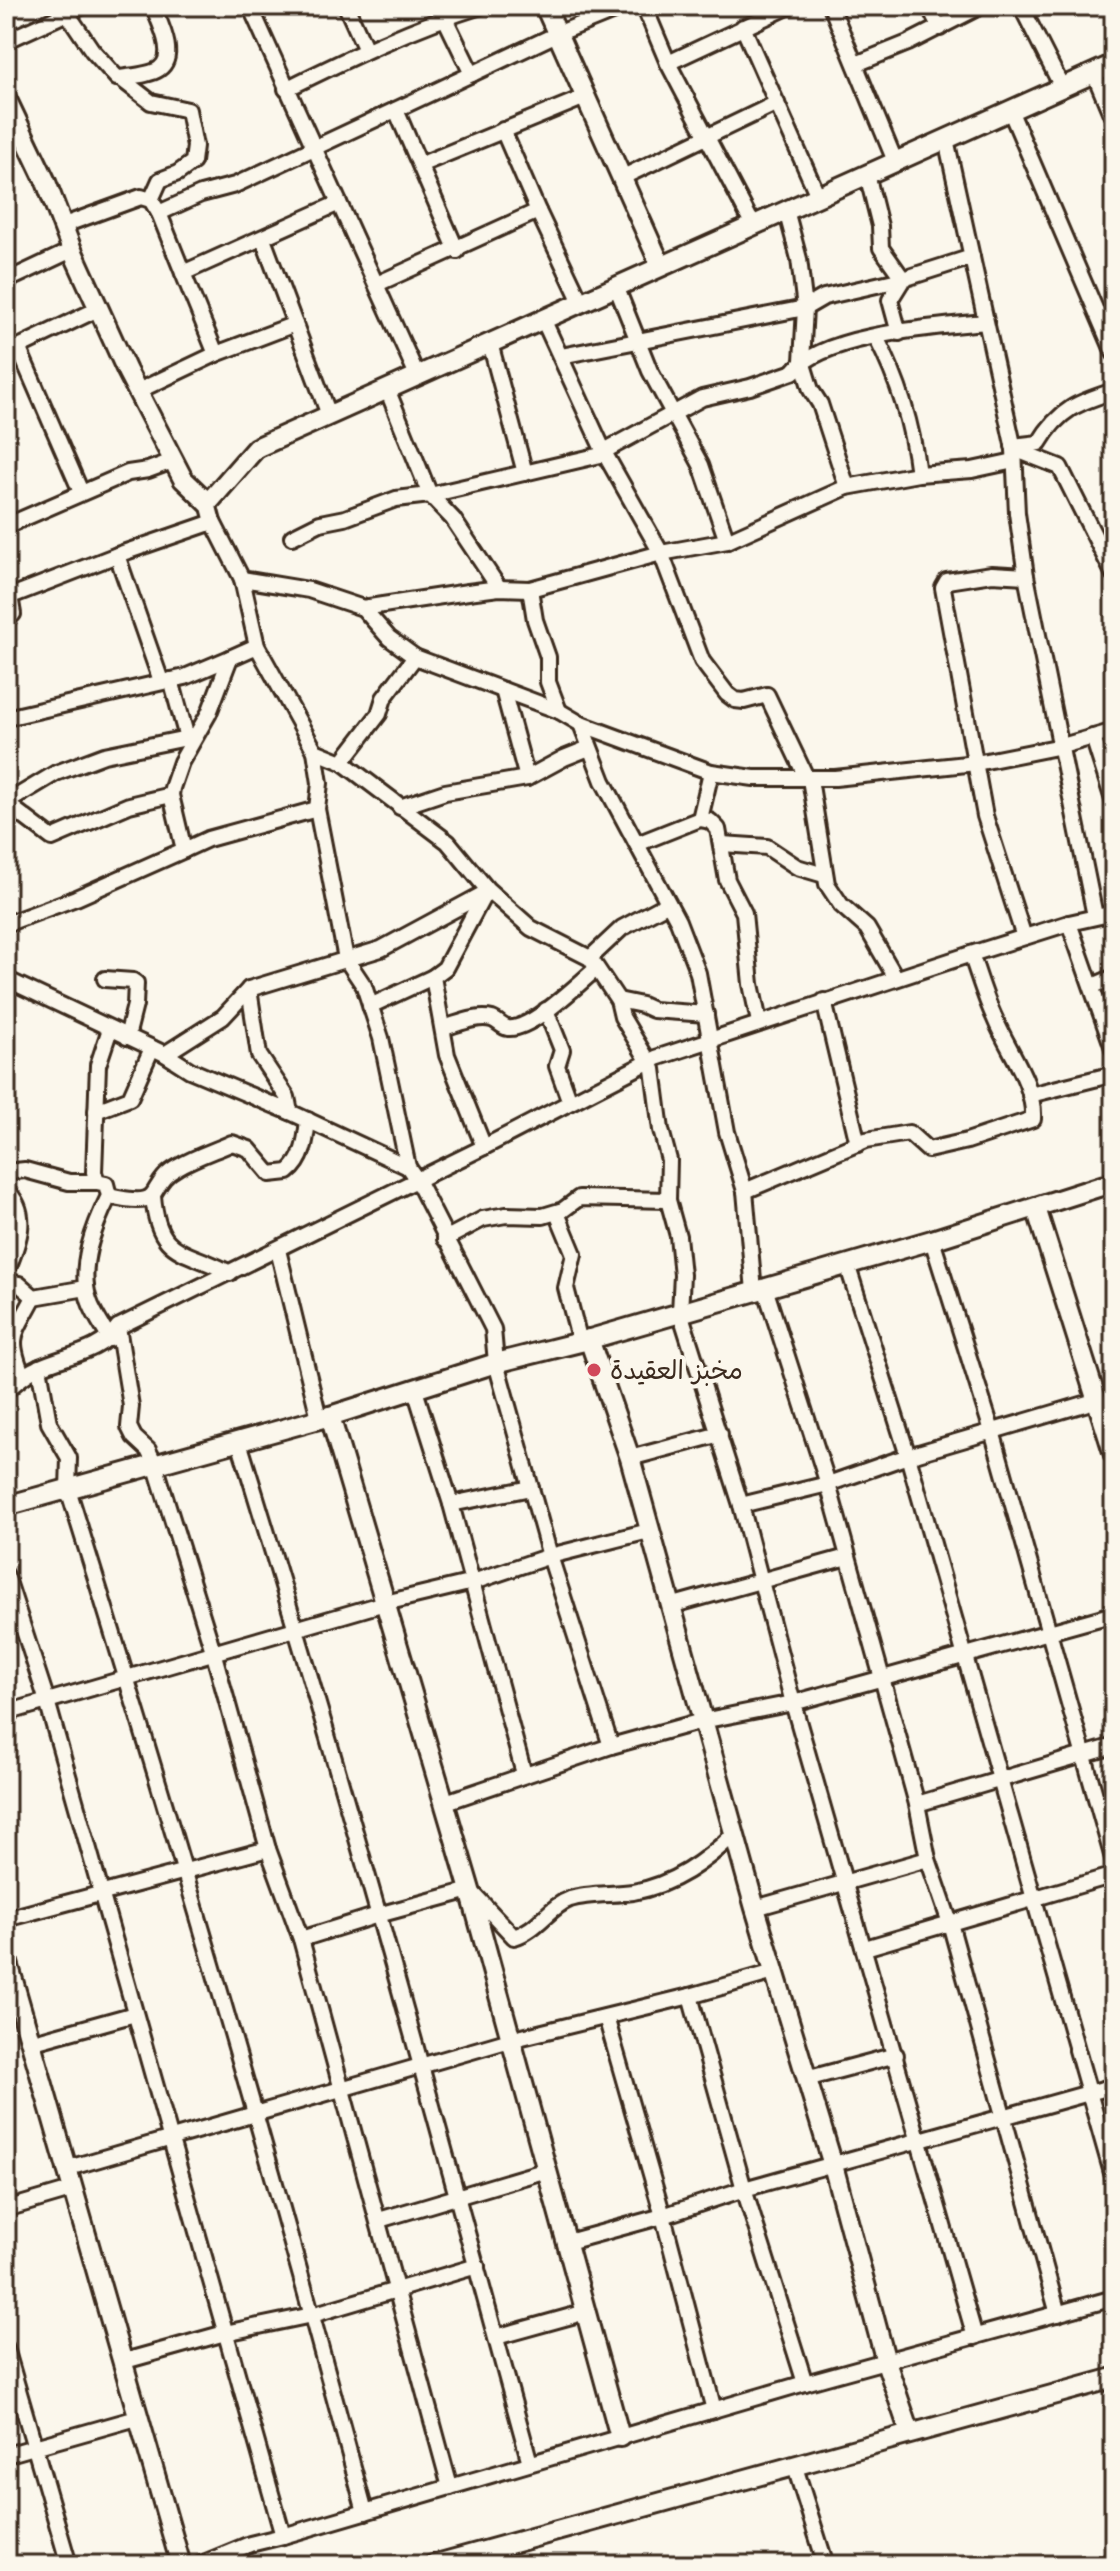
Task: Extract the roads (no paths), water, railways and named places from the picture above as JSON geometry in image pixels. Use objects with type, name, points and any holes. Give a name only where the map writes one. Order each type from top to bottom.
[{"type":"street","points":[[6,41],[83,6]]},
{"type":"street","points":[[120,78],[158,71],[164,64],[167,52],[153,6]]},
{"type":"street","points":[[250,6],[417,375]]},
{"type":"street","points":[[346,6],[366,50]]},
{"type":"street","points":[[286,89],[442,12],[481,6]]},
{"type":"street","points":[[545,6],[661,266]]},
{"type":"street","points":[[155,207],[235,185],[557,34],[626,6]]},
{"type":"street","points":[[644,6],[668,63],[753,225]]},
{"type":"street","points":[[668,63],[790,6]]},
{"type":"street","points":[[831,6],[895,161]]},
{"type":"street","points":[[929,6],[940,28]]},
{"type":"street","points":[[856,64],[940,28],[981,6]]},
{"type":"street","points":[[1021,6],[1062,87]]},
{"type":"street","points":[[442,12],[472,74]]},
{"type":"street","points":[[67,13],[92,50],[117,78],[151,102],[188,110],[195,146],[193,162],[178,173],[160,180],[155,207]]},
{"type":"street","points":[[743,27],[818,196]]},
{"type":"street","points":[[208,503],[256,448],[1114,64]]},
{"type":"street","points":[[1094,73],[1114,121]]},
{"type":"street","points":[[422,164],[585,97]]},
{"type":"street","points":[[6,98],[10,118],[64,225],[98,309],[138,391],[183,479],[208,503],[213,522],[242,579],[257,646],[315,751],[320,783],[317,809],[346,959],[364,986],[381,1038],[408,1167],[491,1324],[496,1363],[550,1556],[611,1746]]},
{"type":"street","points":[[621,178],[777,103]]},
{"type":"street","points":[[396,110],[422,164],[457,251]]},
{"type":"street","points":[[1010,110],[1114,353]]},
{"type":"street","points":[[503,130],[581,302]]},
{"type":"street","points":[[946,139],[1014,452],[1017,513],[1026,576],[1095,916]]},
{"type":"street","points":[[867,174],[880,226],[881,248],[903,279]]},
{"type":"street","points":[[64,225],[141,197],[155,207],[216,354]]},
{"type":"street","points":[[183,273],[339,203]]},
{"type":"street","points":[[786,210],[796,248],[805,308],[802,361],[811,390],[820,404],[847,487]]},
{"type":"street","points":[[377,284],[457,251],[538,211]]},
{"type":"street","points":[[263,239],[329,415]]},
{"type":"street","points":[[6,281],[72,250]]},
{"type":"street","points":[[561,356],[805,308],[824,297],[903,279],[972,257]]},
{"type":"street","points":[[899,333],[890,300],[903,279]]},
{"type":"street","points":[[616,286],[650,371],[701,465],[727,541]]},
{"type":"street","points":[[81,492],[12,350],[98,309]]},
{"type":"street","points":[[543,319],[605,454],[661,553],[702,661],[735,700],[767,695],[809,779],[824,875],[835,897],[858,918],[880,946],[896,978]]},
{"type":"street","points":[[292,537],[320,523],[345,518],[396,499],[430,495],[605,454],[608,449],[702,398],[750,387],[793,372],[802,361],[838,346],[899,333],[985,322]]},
{"type":"street","points":[[138,391],[216,354],[295,324]]},
{"type":"street","points":[[876,337],[892,368],[908,413],[918,474]]},
{"type":"street","points":[[490,343],[525,473]]},
{"type":"street","points":[[387,389],[430,495],[453,519],[499,588]]},
{"type":"street","points":[[242,579],[309,590],[363,608],[499,588],[530,589],[661,553],[727,541],[847,487],[918,474],[972,470],[1039,443],[1049,428],[1076,403],[1114,391]]},
{"type":"street","points":[[1014,452],[1060,467],[1114,575]]},
{"type":"street","points":[[6,526],[128,473],[148,470],[175,460]]},
{"type":"street","points":[[6,621],[13,614],[8,597],[213,522]]},
{"type":"street","points":[[117,555],[188,742]]},
{"type":"street","points":[[1024,937],[985,816],[943,588],[947,581],[977,575],[1026,576]]},
{"type":"street","points":[[530,589],[535,620],[548,657],[548,682],[559,711]]},
{"type":"street","points":[[363,608],[389,638],[415,657],[711,772],[754,778],[809,779],[976,763],[1062,746],[1114,731]]},
{"type":"street","points":[[6,718],[185,677],[257,646]]},
{"type":"street","points":[[342,762],[379,714],[384,698],[415,657]]},
{"type":"street","points":[[184,850],[171,795],[188,742],[209,713],[230,658]]},
{"type":"street","points":[[503,690],[527,778]]},
{"type":"street","points":[[581,724],[603,781],[688,944],[698,973],[727,1132],[745,1191],[759,1289],[828,1484],[917,1804],[928,1859],[950,1923],[1058,2314]]},
{"type":"street","points":[[1093,737],[1114,803]]},
{"type":"street","points":[[171,795],[129,805],[52,838],[6,803],[56,773],[104,755],[188,742]]},
{"type":"street","points":[[400,807],[445,792],[527,778],[589,748]]},
{"type":"street","points":[[315,751],[342,762],[448,842],[486,891],[531,928],[593,963],[618,1000],[622,1017],[655,1077],[661,1130],[669,1160],[668,1200],[678,1236],[682,1275],[680,1312],[741,1505],[793,1703],[975,2337]]},
{"type":"street","points":[[700,819],[711,772]]},
{"type":"street","points":[[6,924],[76,898],[208,839],[317,809]]},
{"type":"street","points":[[637,844],[700,819],[714,825],[722,844],[727,880],[747,925],[751,984],[759,1022]]},
{"type":"street","points":[[722,844],[767,847],[797,867],[824,875]]},
{"type":"street","points":[[96,1111],[130,1098],[158,1051],[223,1017],[249,989],[381,949],[486,891]]},
{"type":"street","points":[[370,1006],[433,977],[445,968],[486,891]]},
{"type":"street","points":[[443,1028],[482,1018],[510,1028],[531,1020],[546,1010],[593,963],[622,928],[667,904]]},
{"type":"street","points":[[6,1391],[39,1367],[74,1356],[230,1273],[648,1062],[759,1022],[1024,937],[1114,913]]},
{"type":"street","points":[[1069,923],[1114,1051]]},
{"type":"street","points":[[745,1191],[874,1138],[905,1133],[913,1135],[925,1150],[967,1141],[1031,1121],[1034,1115],[1030,1095],[988,1003],[971,954]]},
{"type":"street","points":[[433,977],[453,1074],[484,1147]]},
{"type":"street","points":[[1093,986],[1114,977]]},
{"type":"street","points":[[6,979],[158,1051],[190,1070],[408,1167]]},
{"type":"street","points":[[105,979],[136,983],[135,1005],[127,1037]]},
{"type":"street","points":[[249,989],[259,1055],[287,1097],[290,1112]]},
{"type":"street","points":[[618,1000],[653,1010],[706,1014]]},
{"type":"street","points":[[824,1001],[858,1144]]},
{"type":"street","points":[[546,1010],[562,1050],[557,1066],[570,1102]]},
{"type":"street","points":[[97,1182],[94,1172],[98,1065],[110,1029]]},
{"type":"street","points":[[1030,1095],[1114,1074]]},
{"type":"street","points":[[109,1196],[132,1201],[153,1196],[175,1168],[232,1143],[249,1149],[270,1174],[288,1172],[298,1160],[308,1120]]},
{"type":"street","points":[[6,1172],[25,1170],[69,1182],[106,1184],[109,1196],[90,1240],[86,1288],[89,1302],[114,1333],[131,1406],[129,1427],[155,1464],[213,1651],[268,1849],[301,1939],[450,2487]]},
{"type":"street","points":[[6,1506],[239,1442],[496,1363],[584,1341],[932,1240],[1114,1182]]},
{"type":"street","points":[[6,1190],[18,1204],[21,1233],[6,1273]]},
{"type":"street","points":[[153,1196],[158,1229],[179,1252],[203,1259],[230,1273]]},
{"type":"street","points":[[445,1239],[483,1219],[557,1213],[579,1198],[668,1200]]},
{"type":"street","points":[[1036,1208],[1098,1400],[1110,1426],[1114,1455]]},
{"type":"street","points":[[557,1213],[574,1254],[566,1285],[584,1341],[630,1458],[755,1908],[833,2165],[886,2362],[910,2433]]},
{"type":"street","points":[[932,1240],[992,1431],[1114,1862]]},
{"type":"street","points":[[278,1250],[324,1417],[385,1603],[470,1890],[620,2437]]},
{"type":"street","points":[[847,1264],[908,1456],[1114,2180]]},
{"type":"street","points":[[6,1281],[19,1284],[34,1297]]},
{"type":"street","points":[[34,1297],[86,1288]]},
{"type":"street","points":[[23,1376],[12,1341],[34,1297]]},
{"type":"street","points":[[39,1367],[49,1423],[69,1458],[68,1489],[184,1872],[312,2315],[365,2512]]},
{"type":"street","points":[[415,1390],[451,1504],[524,1774]]},
{"type":"street","points":[[741,1505],[828,1484],[908,1456],[1098,1400]]},
{"type":"street","points":[[630,1458],[720,1434]]},
{"type":"street","points":[[239,1442],[297,1629],[530,2463]]},
{"type":"street","points":[[451,1504],[531,1488]]},
{"type":"street","points":[[6,1713],[213,1651],[473,1582],[550,1556],[649,1531]]},
{"type":"street","points":[[670,1606],[847,1557]]},
{"type":"street","points":[[6,1575],[47,1701],[283,2536]]},
{"type":"street","points":[[443,1803],[611,1746],[702,1721],[793,1703],[1114,1614]]},
{"type":"street","points":[[917,1804],[1114,1746]]},
{"type":"street","points":[[470,1890],[514,1937],[527,1933],[569,1900],[634,1892],[665,1883],[710,1856],[734,1834]]},
{"type":"street","points":[[6,1919],[268,1849]]},
{"type":"street","points":[[755,1908],[928,1859]]},
{"type":"street","points":[[865,1948],[1114,1875]]},
{"type":"street","points":[[301,1939],[470,1890]]},
{"type":"street","points":[[6,1956],[9,1976],[181,2565]]},
{"type":"street","points":[[65,2169],[510,2040],[774,1972]]},
{"type":"street","points":[[690,1996],[744,2189],[805,2383]]},
{"type":"street","points":[[30,2043],[135,2014]]},
{"type":"street","points":[[606,2017],[714,2410]]},
{"type":"street","points":[[806,2079],[896,2055]]},
{"type":"street","points":[[568,2242],[663,2216],[744,2189],[1114,2086]]},
{"type":"street","points":[[379,2220],[547,2170]]},
{"type":"street","points":[[6,2209],[71,2190]]},
{"type":"street","points":[[121,2362],[225,2333],[312,2315],[477,2266]]},
{"type":"street","points":[[199,2565],[250,2544],[805,2383],[1114,2298]]},
{"type":"street","points":[[496,2337],[586,2312]]},
{"type":"street","points":[[6,2348],[69,2565]]},
{"type":"street","points":[[433,2565],[1114,2378]]},
{"type":"street","points":[[6,2455],[137,2418]]},
{"type":"street","points":[[795,2467],[826,2565]]},
{"type":"place","name":"مخبز العقيدة","points":[[594,1370]]}]
